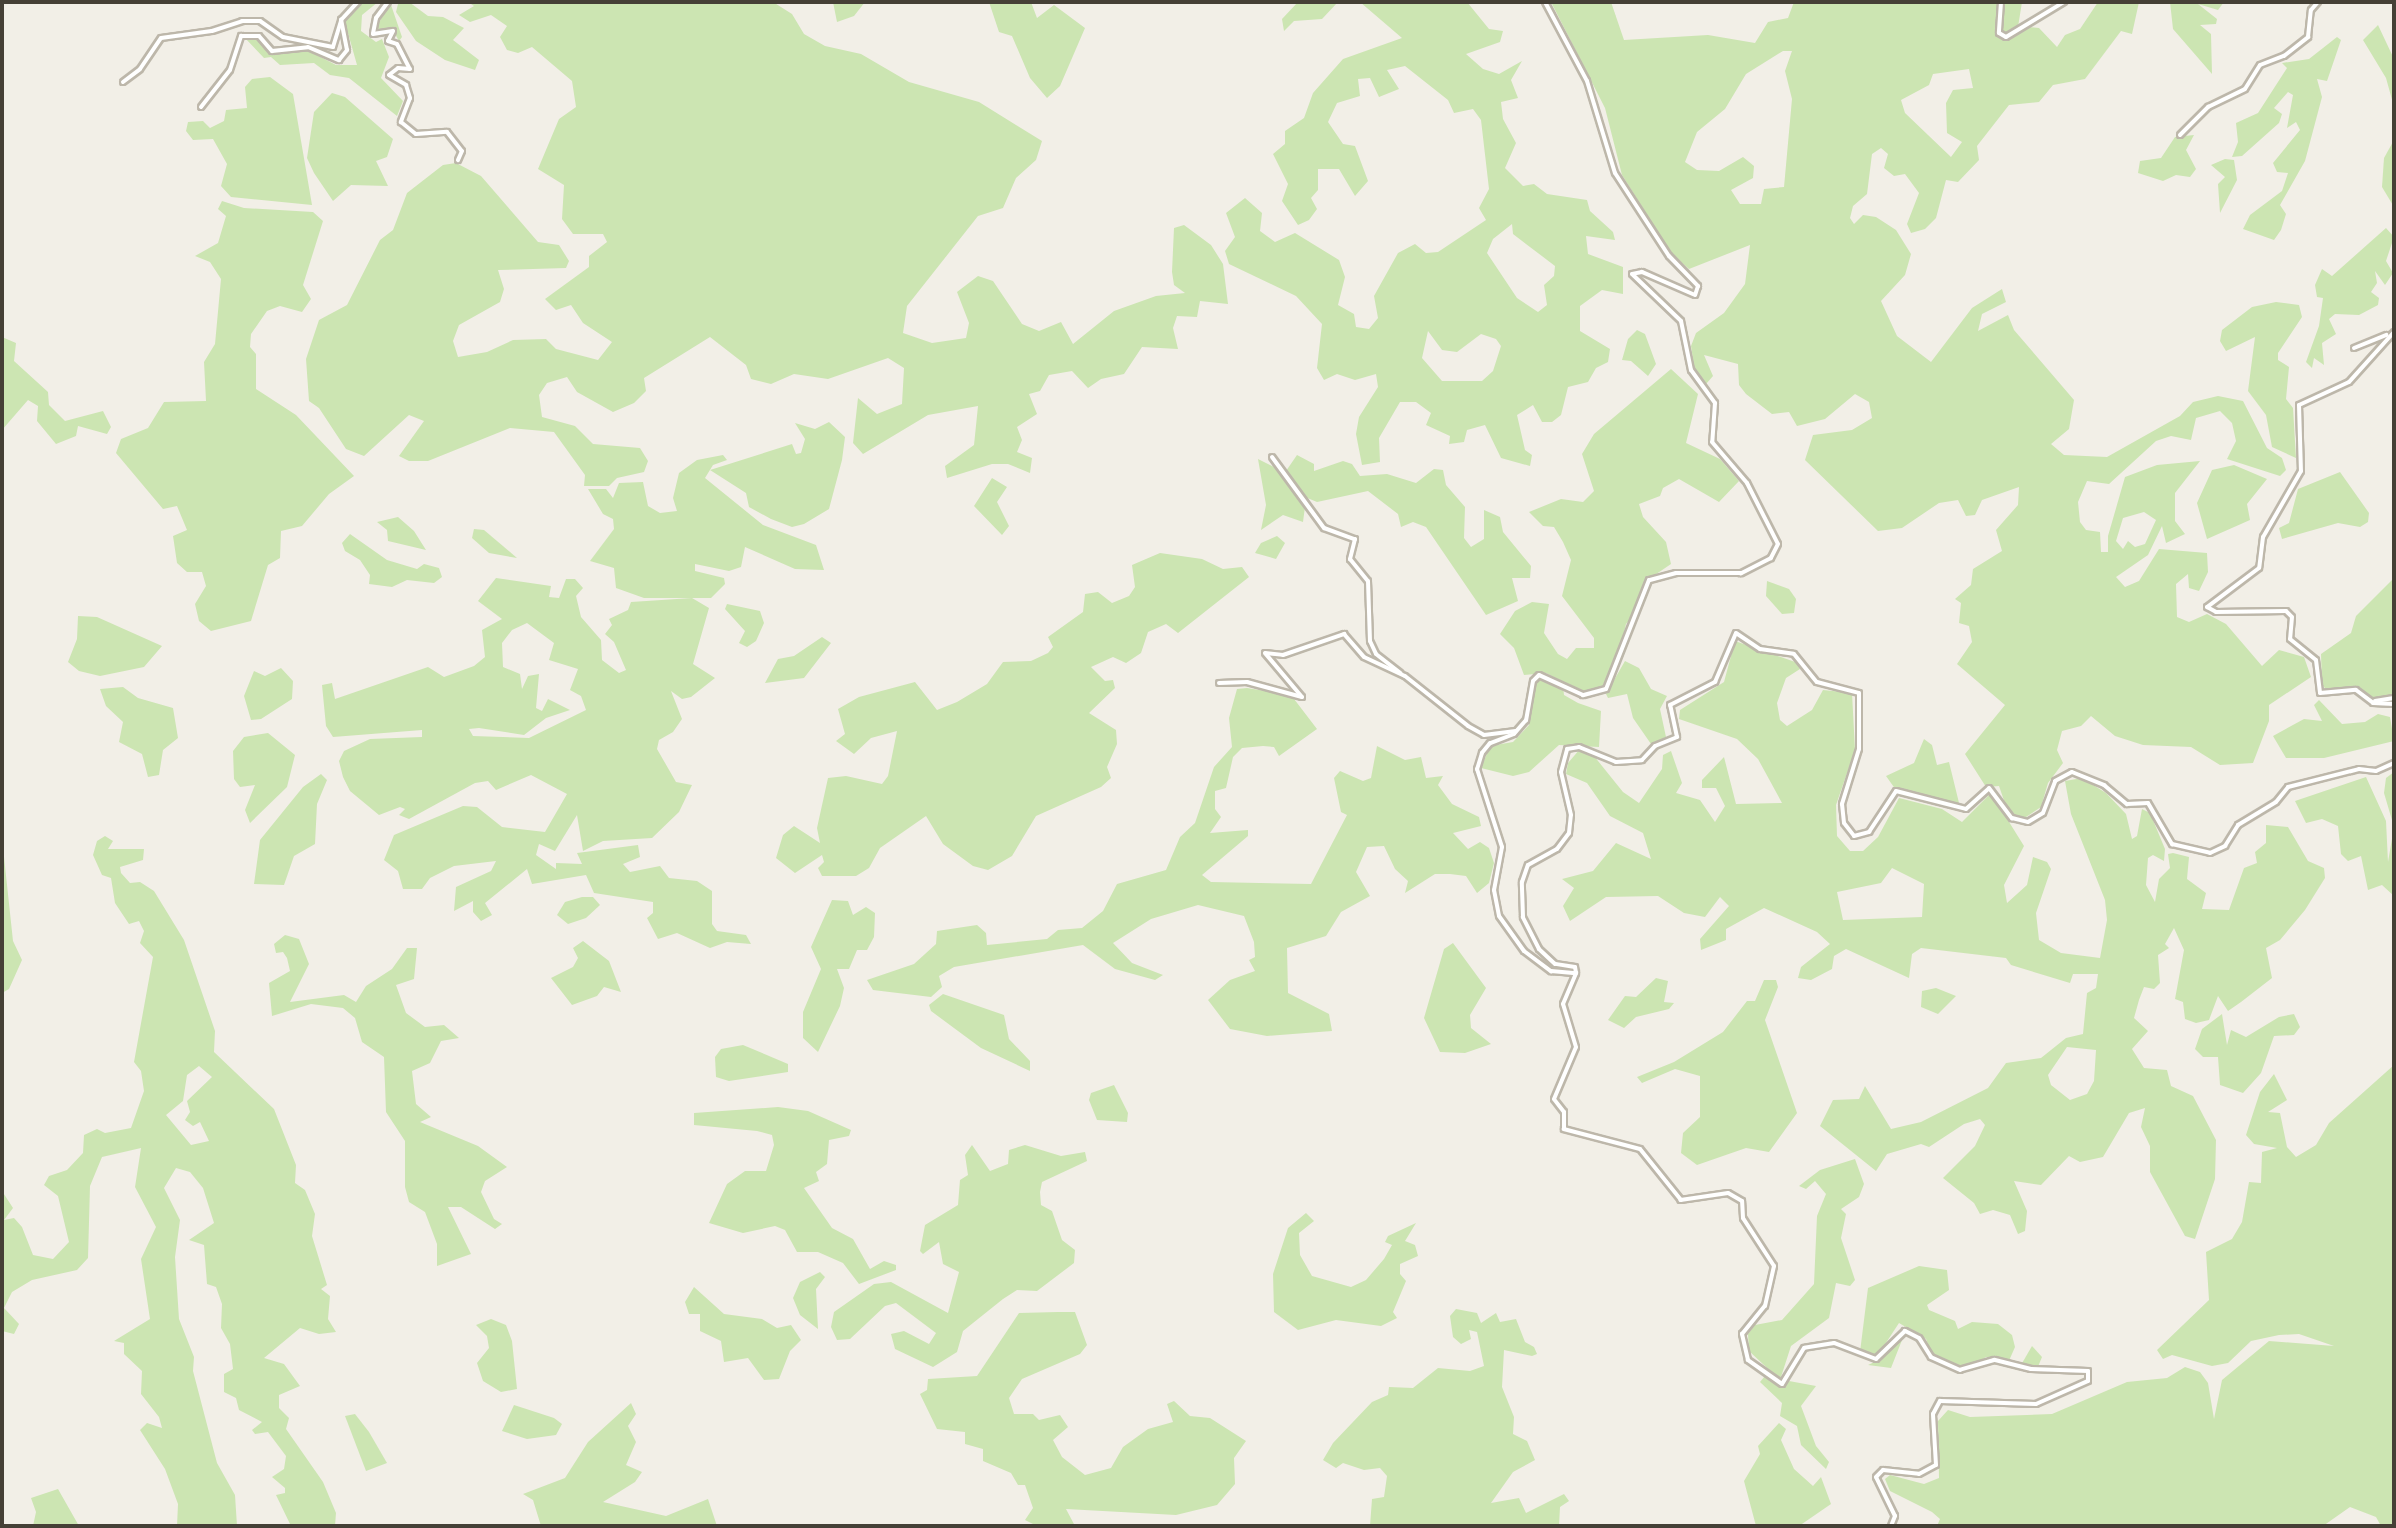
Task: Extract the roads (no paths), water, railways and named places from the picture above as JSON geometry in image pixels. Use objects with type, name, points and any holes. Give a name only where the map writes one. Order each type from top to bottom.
[{"type":"street","points":[[123,82],[140,69],[156,43],[168,35],[254,20],[283,37],[333,47],[341,20],[358,2]]},
{"type":"street","points":[[388,2],[373,34],[393,31],[388,41],[397,44],[410,69],[398,68],[389,75],[406,85],[410,98],[401,122],[416,134],[447,132],[462,151],[458,160]]},
{"type":"street","points":[[1545,2],[1587,81],[1615,173],[1669,256],[1698,286],[1695,295],[1642,272],[1632,274],[1681,321],[1691,370],[1715,403],[1712,442],[1747,483],[1778,544],[1771,558],[1741,573],[1686,573],[1649,580],[1611,684],[1595,695],[1583,695],[1539,675],[1531,686],[1530,712],[1518,730],[1485,747],[1477,769],[1502,847],[1494,884],[1497,908],[1524,951],[1551,971],[1576,973]]},
{"type":"street","points":[[2001,2],[1999,33],[2006,37],[2064,2]]},
{"type":"street","points":[[2180,135],[2208,107],[2245,89],[2260,65],[2284,56],[2308,37],[2311,10],[2318,2]]},
{"type":"street","points":[[201,107],[230,70],[241,36],[259,36],[272,51],[308,47],[339,60],[347,50],[341,20]]},
{"type":"street","points":[[2354,348],[2392,333]]},
{"type":"street","points":[[2392,333],[2357,376],[2299,405],[2301,471],[2263,537],[2259,568],[2207,607],[2216,612],[2290,613],[2288,635],[2313,655],[2320,693],[2356,690],[2373,703],[2394,701]]},
{"type":"street","points":[[1272,457],[1324,528],[1355,539],[1350,559],[1368,581],[1370,641],[1376,654],[1484,735],[1518,730]]},
{"type":"street","points":[[1219,683],[1247,682],[1302,697],[1265,653],[1283,655],[1341,633],[1350,636],[1364,657],[1405,676]]},
{"type":"street","points":[[1891,1526],[1895,1516],[1876,1477],[1883,1470],[1919,1474],[1936,1465],[1933,1414],[1940,1401],[2036,1404],[2088,1381],[2088,1371],[2031,1369],[1994,1360],[1960,1370],[1931,1357],[1919,1338],[1905,1331],[1876,1359],[1834,1343],[1804,1348],[1789,1366],[1784,1383],[1776,1384],[1742,1347],[1742,1334],[1768,1298],[1774,1266],[1745,1223],[1738,1195],[1681,1200],[1640,1149],[1564,1129],[1564,1112],[1553,1096],[1568,1076],[1576,1047],[1563,1004],[1576,973],[1575,967],[1555,964],[1544,956],[1522,907],[1525,869],[1557,849],[1569,833],[1571,815],[1561,772],[1566,751],[1579,747],[1616,762],[1642,760],[1655,746],[1677,737],[1670,705],[1715,682],[1736,633],[1760,649],[1794,654],[1817,682],[1859,693],[1859,749],[1842,804],[1844,823],[1854,836],[1869,832],[1896,791],[1966,809],[1989,788],[2012,818],[2028,822],[2043,813],[2055,781],[2072,772],[2104,785],[2127,804],[2148,803],[2172,844],[2210,853],[2225,846],[2238,825],[2276,802],[2288,787],[2359,769],[2376,771],[2394,763]]}]
